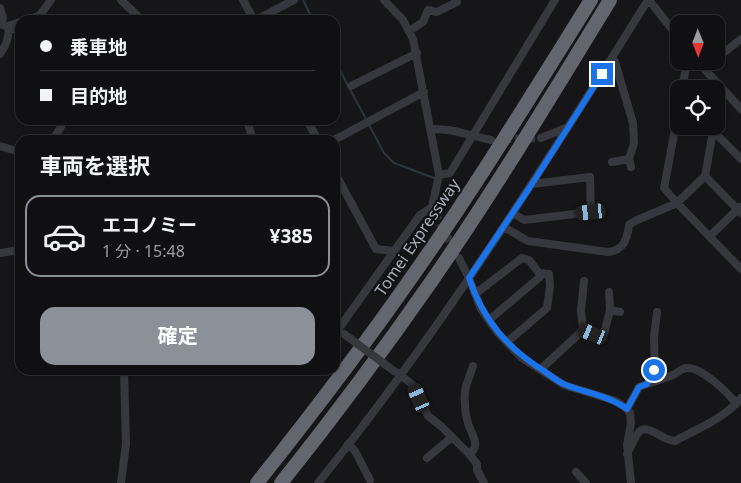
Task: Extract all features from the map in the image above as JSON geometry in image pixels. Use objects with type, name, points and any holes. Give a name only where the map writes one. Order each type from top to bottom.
[{"type":"highway","name":"Tomei Expressway","points":[[257,483],[344,370],[416,271],[517,120],[591,0]]},
{"type":"highway","points":[[280,483],[361,380],[432,282],[504,173],[610,0]]},
{"type":"street","points":[[40,15],[51,0]]},
{"type":"street","points":[[121,0],[137,15]]},
{"type":"street","points":[[243,0],[252,15]]},
{"type":"street","points":[[265,15],[294,0]]},
{"type":"street","points":[[340,329],[420,215],[433,210],[439,175],[417,53],[409,31],[384,0]]},
{"type":"street","points":[[409,31],[423,22],[428,10],[437,12],[457,2],[455,0]]},
{"type":"street","points":[[439,175],[450,173],[555,0]]},
{"type":"street","points":[[320,482],[469,278],[532,184],[648,0],[670,27]]},
{"type":"street","points":[[0,8],[3,25],[9,31],[4,49],[0,54]]},
{"type":"street","points":[[3,25],[15,29]]},
{"type":"street","points":[[725,52],[741,39]]},
{"type":"street","points":[[351,86],[417,53]]},
{"type":"street","points":[[612,58],[615,62],[634,123],[634,143],[630,163],[612,162]]},
{"type":"street","points":[[706,71],[714,80]]},
{"type":"street","points":[[340,137],[424,92]]},
{"type":"street","points":[[725,92],[741,109]]},
{"type":"street","points":[[541,138],[568,127]]},
{"type":"street","points":[[431,129],[448,129],[491,140]]},
{"type":"street","points":[[674,135],[664,188],[741,268]]},
{"type":"street","points":[[504,226],[528,241],[615,252],[624,246],[628,238],[629,225],[677,203],[705,176],[713,135]]},
{"type":"street","points":[[720,135],[741,159]]},
{"type":"street","points":[[0,146],[15,150]]},
{"type":"street","points":[[705,176],[740,210],[710,236]]},
{"type":"street","points":[[513,213],[524,220],[591,212],[590,177],[532,184]]},
{"type":"street","points":[[340,181],[376,249],[394,251]]},
{"type":"street","points":[[0,253],[13,251]]},
{"type":"street","points":[[459,258],[469,278],[474,294],[489,320],[522,358],[564,384],[616,401],[627,409],[630,413],[631,422],[627,445],[631,483]]},
{"type":"street","points":[[474,294],[522,258],[529,260],[542,274],[548,274],[550,286],[547,308],[507,342]]},
{"type":"street","points":[[489,320],[542,274]]},
{"type":"street","points":[[583,330],[581,310],[584,281]]},
{"type":"street","points":[[583,330],[603,338],[610,310],[609,292]]},
{"type":"street","points":[[610,310],[620,312]]},
{"type":"street","points":[[647,384],[650,378],[655,375],[654,338],[657,312]]},
{"type":"street","points":[[541,369],[583,330]]},
{"type":"street","points":[[340,333],[414,386],[428,416],[469,454],[476,464],[484,483]]},
{"type":"street","points":[[469,454],[475,446],[464,402],[466,382],[470,378],[473,366]]},
{"type":"street","points":[[627,409],[639,387],[686,368],[700,371],[739,401],[719,417],[675,441],[670,442],[644,428],[639,431],[627,454]]},
{"type":"street","points":[[121,483],[126,444],[124,375]]},
{"type":"street","points":[[470,428],[478,426]]},
{"type":"street","points":[[427,458],[452,437]]},
{"type":"street","points":[[348,444],[355,451],[370,480]]},
{"type":"street","points":[[576,472],[586,483]]},
{"type":"waterway","points":[[303,0],[310,15]]},
{"type":"waterway","points":[[340,70],[366,119]]},
{"type":"waterway","points":[[368,123],[384,153],[394,163],[434,178]]},
{"type":"tunnel","points":[[503,139],[541,138]]},
{"type":"tunnel","points":[[435,213],[454,250]]},
{"type":"route","points":[[602,74],[469,278],[481,309],[497,332],[522,358],[564,384],[616,401],[627,409],[639,387],[647,384],[650,378],[655,375],[654,370]]}]
